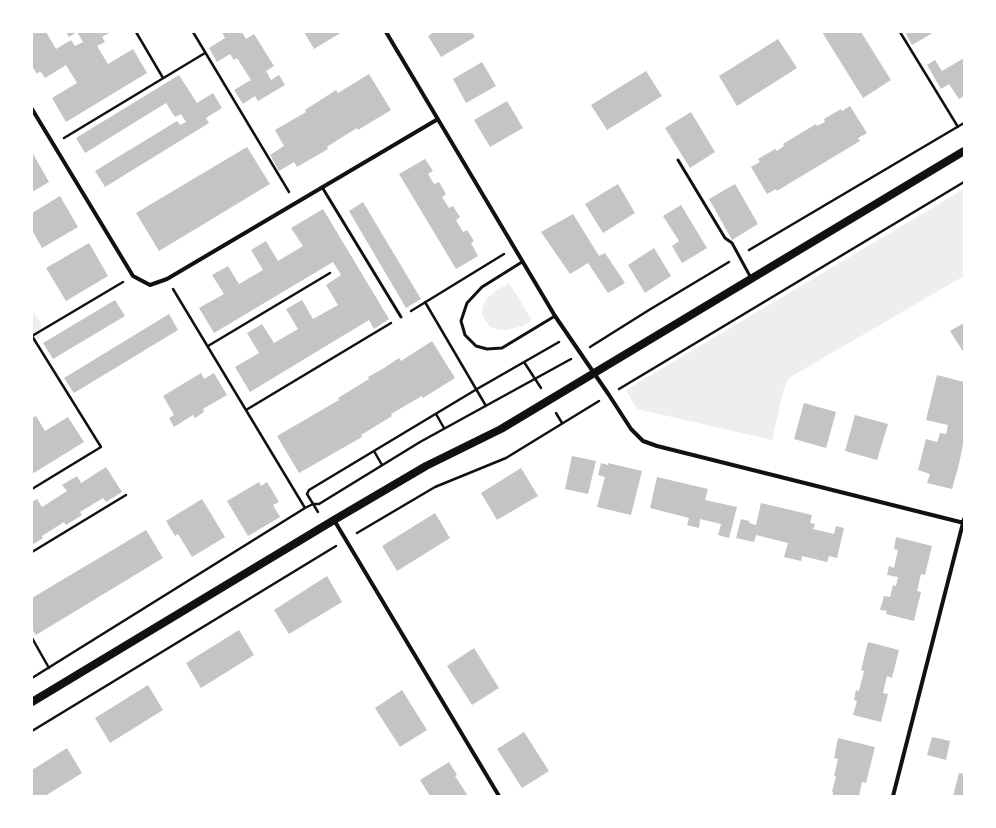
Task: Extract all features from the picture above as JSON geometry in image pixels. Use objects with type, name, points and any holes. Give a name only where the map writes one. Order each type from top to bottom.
[{"type":"main road","points":[[32,702],[334,520],[426,466],[501,428],[964,151]]},
{"type":"street","points":[[386,32],[555,316],[631,429],[643,441],[657,446],[964,522],[893,796]]},
{"type":"street","points":[[32,110],[133,276],[150,285],[167,279],[438,119]]},
{"type":"street","points":[[334,520],[499,796]]},
{"type":"lane","points":[[678,160],[725,238],[732,243],[752,279]]},
{"type":"lane","points":[[322,187],[401,317]]},
{"type":"lane","points":[[522,262],[482,287],[467,303],[461,321],[465,335],[476,346],[487,349],[502,348],[555,316]]},
{"type":"path","points":[[136,32],[163,78]]},
{"type":"path","points":[[193,32],[296,203]]},
{"type":"path","points":[[900,32],[958,127]]},
{"type":"path","points":[[53,144],[205,52]]},
{"type":"path","points":[[32,678],[305,508],[313,504],[318,504],[444,428],[580,354],[649,310],[964,123]]},
{"type":"path","points":[[32,731],[434,487],[506,458],[964,182]]},
{"type":"path","points":[[246,410],[514,248]]},
{"type":"path","points":[[208,346],[330,273]]},
{"type":"path","points":[[32,488],[102,448],[32,336],[133,276]]},
{"type":"path","points":[[167,279],[305,508]]},
{"type":"path","points":[[425,302],[486,406]]},
{"type":"path","points":[[313,504],[307,494],[309,490],[568,336]]},
{"type":"path","points":[[524,362],[535,379]]},
{"type":"path","points":[[436,414],[444,428]]},
{"type":"path","points":[[374,451],[382,465]]},
{"type":"path","points":[[32,552],[126,495]]},
{"type":"path","points":[[32,638],[49,668]]},
{"type":"shaded area","points":[[964,189],[964,276],[789,378],[783,392],[772,440],[637,409],[626,390]]},
{"type":"shaded area","points":[[509,283],[532,320],[523,326],[500,330],[491,327],[485,321],[482,313],[483,306],[487,298]]},
{"type":"shaded area","points":[[32,309],[41,324],[40,337],[32,347]]},
{"type":"building","points":[[32,32],[46,32],[56,49],[71,40],[75,46],[83,42],[77,32],[111,32],[102,37],[105,42],[97,46],[108,64],[133,49],[147,73],[66,122],[52,98],[77,83],[66,65],[45,78],[40,71],[37,74],[32,66]]},
{"type":"building","points":[[66,32],[77,32],[69,37]]},
{"type":"building","points":[[222,32],[242,32],[246,39],[254,34],[274,66],[266,71],[271,80],[279,75],[285,85],[258,101],[255,96],[243,104],[234,90],[251,80],[237,58],[234,60],[230,54],[217,62],[209,48],[225,38]]},
{"type":"building","points":[[304,32],[342,32],[314,49]]},
{"type":"building","points":[[434,32],[472,32],[475,37],[441,57],[428,36]]},
{"type":"building","points":[[822,32],[861,32],[891,80],[863,98]]},
{"type":"building","points":[[905,32],[934,32],[912,45]]},
{"type":"building","points":[[778,39],[797,68],[737,106],[719,76]]},
{"type":"building","points":[[964,58],[964,96],[959,99],[949,84],[941,89],[927,65],[935,60],[942,71]]},
{"type":"building","points":[[482,62],[496,86],[466,103],[453,79]]},
{"type":"building","points":[[646,71],[662,96],[607,130],[591,105]]},
{"type":"building","points":[[369,74],[391,110],[358,130],[357,128],[328,146],[328,149],[297,167],[294,162],[279,171],[270,155],[284,146],[275,130],[306,112],[305,110],[336,90],[338,93]]},
{"type":"building","points":[[179,75],[197,103],[213,93],[222,108],[206,118],[209,123],[105,187],[95,171],[177,121],[180,125],[186,122],[181,114],[175,117],[166,103],[85,153],[76,138]]},
{"type":"building","points":[[507,101],[523,128],[490,147],[474,120]]},
{"type":"building","points":[[850,106],[867,133],[858,138],[860,141],[777,191],[776,189],[767,194],[751,167],[760,162],[758,159],[775,149],[777,151],[784,146],[783,144],[816,124],[817,126],[825,122],[824,119],[841,109],[842,111]]},
{"type":"building","points":[[691,112],[715,152],[690,168],[665,128]]},
{"type":"building","points":[[247,147],[270,184],[159,251],[136,213]]},
{"type":"building","points":[[32,152],[49,182],[32,192]]},
{"type":"building","points":[[425,159],[433,171],[428,174],[434,184],[439,182],[446,194],[442,197],[449,208],[453,206],[460,217],[456,220],[463,232],[467,230],[474,241],[471,243],[478,256],[456,269],[399,174]]},
{"type":"building","points":[[618,184],[635,213],[603,233],[585,204]]},
{"type":"building","points":[[735,184],[758,224],[732,240],[709,199]]},
{"type":"building","points":[[60,196],[78,227],[42,248],[32,230],[32,213]]},
{"type":"building","points":[[363,202],[421,299],[406,308],[349,211]]},
{"type":"building","points":[[681,205],[707,248],[682,263],[672,246],[679,241],[663,216]]},
{"type":"building","points":[[323,209],[389,319],[374,329],[369,320],[250,392],[235,367],[259,353],[247,333],[262,324],[274,343],[298,329],[286,309],[302,300],[313,319],[338,305],[326,285],[341,275],[333,262],[214,333],[199,308],[224,294],[212,275],[228,266],[239,284],[263,270],[251,250],[266,241],[278,261],[303,246],[291,228]]},
{"type":"building","points":[[573,214],[599,256],[605,253],[625,283],[608,293],[588,263],[570,274],[541,232]]},
{"type":"building","points":[[89,243],[108,276],[66,301],[46,268]]},
{"type":"building","points":[[654,248],[671,276],[645,293],[628,265]]},
{"type":"building","points":[[115,300],[125,316],[53,359],[43,343]]},
{"type":"building","points":[[169,314],[178,330],[74,393],[64,378]]},
{"type":"building","points":[[964,323],[964,353],[950,331]]},
{"type":"building","points":[[432,341],[455,378],[423,398],[422,396],[391,414],[392,416],[361,435],[362,437],[299,473],[277,436],[339,400],[338,398],[369,379],[368,377],[399,358],[401,361]]},
{"type":"building","points":[[201,373],[204,379],[214,373],[227,395],[203,409],[204,412],[195,418],[193,415],[174,427],[169,418],[174,415],[163,396]]},
{"type":"building","points":[[937,375],[964,382],[964,440],[952,489],[927,483],[930,474],[918,470],[926,439],[937,442],[940,433],[946,434],[948,425],[926,420]]},
{"type":"building","points":[[804,403],[836,412],[826,448],[794,439]]},
{"type":"building","points":[[855,415],[888,424],[877,460],[845,451]]},
{"type":"building","points":[[36,416],[45,431],[68,417],[84,442],[32,474],[32,418]]},
{"type":"building","points":[[572,456],[596,461],[588,494],[565,489]]},
{"type":"building","points":[[601,463],[608,465],[608,463],[642,471],[631,515],[597,507],[605,477],[598,475]]},
{"type":"building","points":[[106,467],[122,492],[106,502],[103,498],[80,512],[82,515],[66,525],[64,522],[42,536],[43,538],[32,545],[32,502],[37,499],[42,507],[67,491],[62,485],[77,476],[81,483]]},
{"type":"building","points":[[521,468],[538,496],[497,520],[481,493]]},
{"type":"building","points":[[657,477],[708,489],[705,500],[737,507],[729,538],[718,535],[721,524],[700,519],[699,528],[687,525],[689,518],[650,508]]},
{"type":"building","points":[[259,482],[261,486],[267,482],[279,502],[273,505],[280,517],[248,536],[227,501]]},
{"type":"building","points":[[202,499],[225,537],[192,557],[178,534],[175,536],[166,521]]},
{"type":"building","points":[[761,503],[812,515],[810,523],[815,524],[813,529],[834,534],[836,526],[844,528],[837,558],[829,556],[827,562],[802,556],[801,561],[784,557],[788,543],[756,535],[754,542],[736,538],[741,519],[756,525]]},
{"type":"building","points":[[435,513],[450,538],[397,571],[382,546]]},
{"type":"building","points":[[146,530],[163,558],[36,635],[32,629],[32,598]]},
{"type":"building","points":[[896,537],[932,546],[925,575],[921,574],[917,591],[921,592],[914,621],[886,614],[887,611],[880,610],[884,596],[890,597],[893,585],[896,586],[898,577],[887,575],[889,566],[894,568],[898,550],[894,549]]},
{"type":"building","points":[[327,576],[342,602],[289,634],[274,610]]},
{"type":"building","points":[[239,630],[254,655],[201,688],[186,663]]},
{"type":"building","points":[[868,642],[899,650],[892,678],[887,676],[883,693],[888,694],[881,722],[853,715],[857,701],[854,700],[856,690],[859,691],[864,671],[861,670]]},
{"type":"building","points":[[474,648],[499,688],[472,705],[447,666]]},
{"type":"building","points":[[148,685],[163,710],[110,743],[95,718]]},
{"type":"building","points":[[402,690],[427,730],[400,747],[375,708]]},
{"type":"building","points":[[524,732],[549,771],[522,788],[497,749]]},
{"type":"building","points":[[932,737],[950,741],[946,760],[927,755]]},
{"type":"building","points":[[838,738],[875,747],[866,783],[862,782],[859,796],[833,796],[832,792],[836,776],[834,776],[838,759],[834,758]]},
{"type":"building","points":[[67,748],[82,773],[45,796],[32,796],[32,770]]},
{"type":"building","points":[[449,762],[457,775],[455,776],[468,796],[430,796],[420,780]]},
{"type":"building","points":[[959,773],[964,774],[964,796],[953,796]]}]
